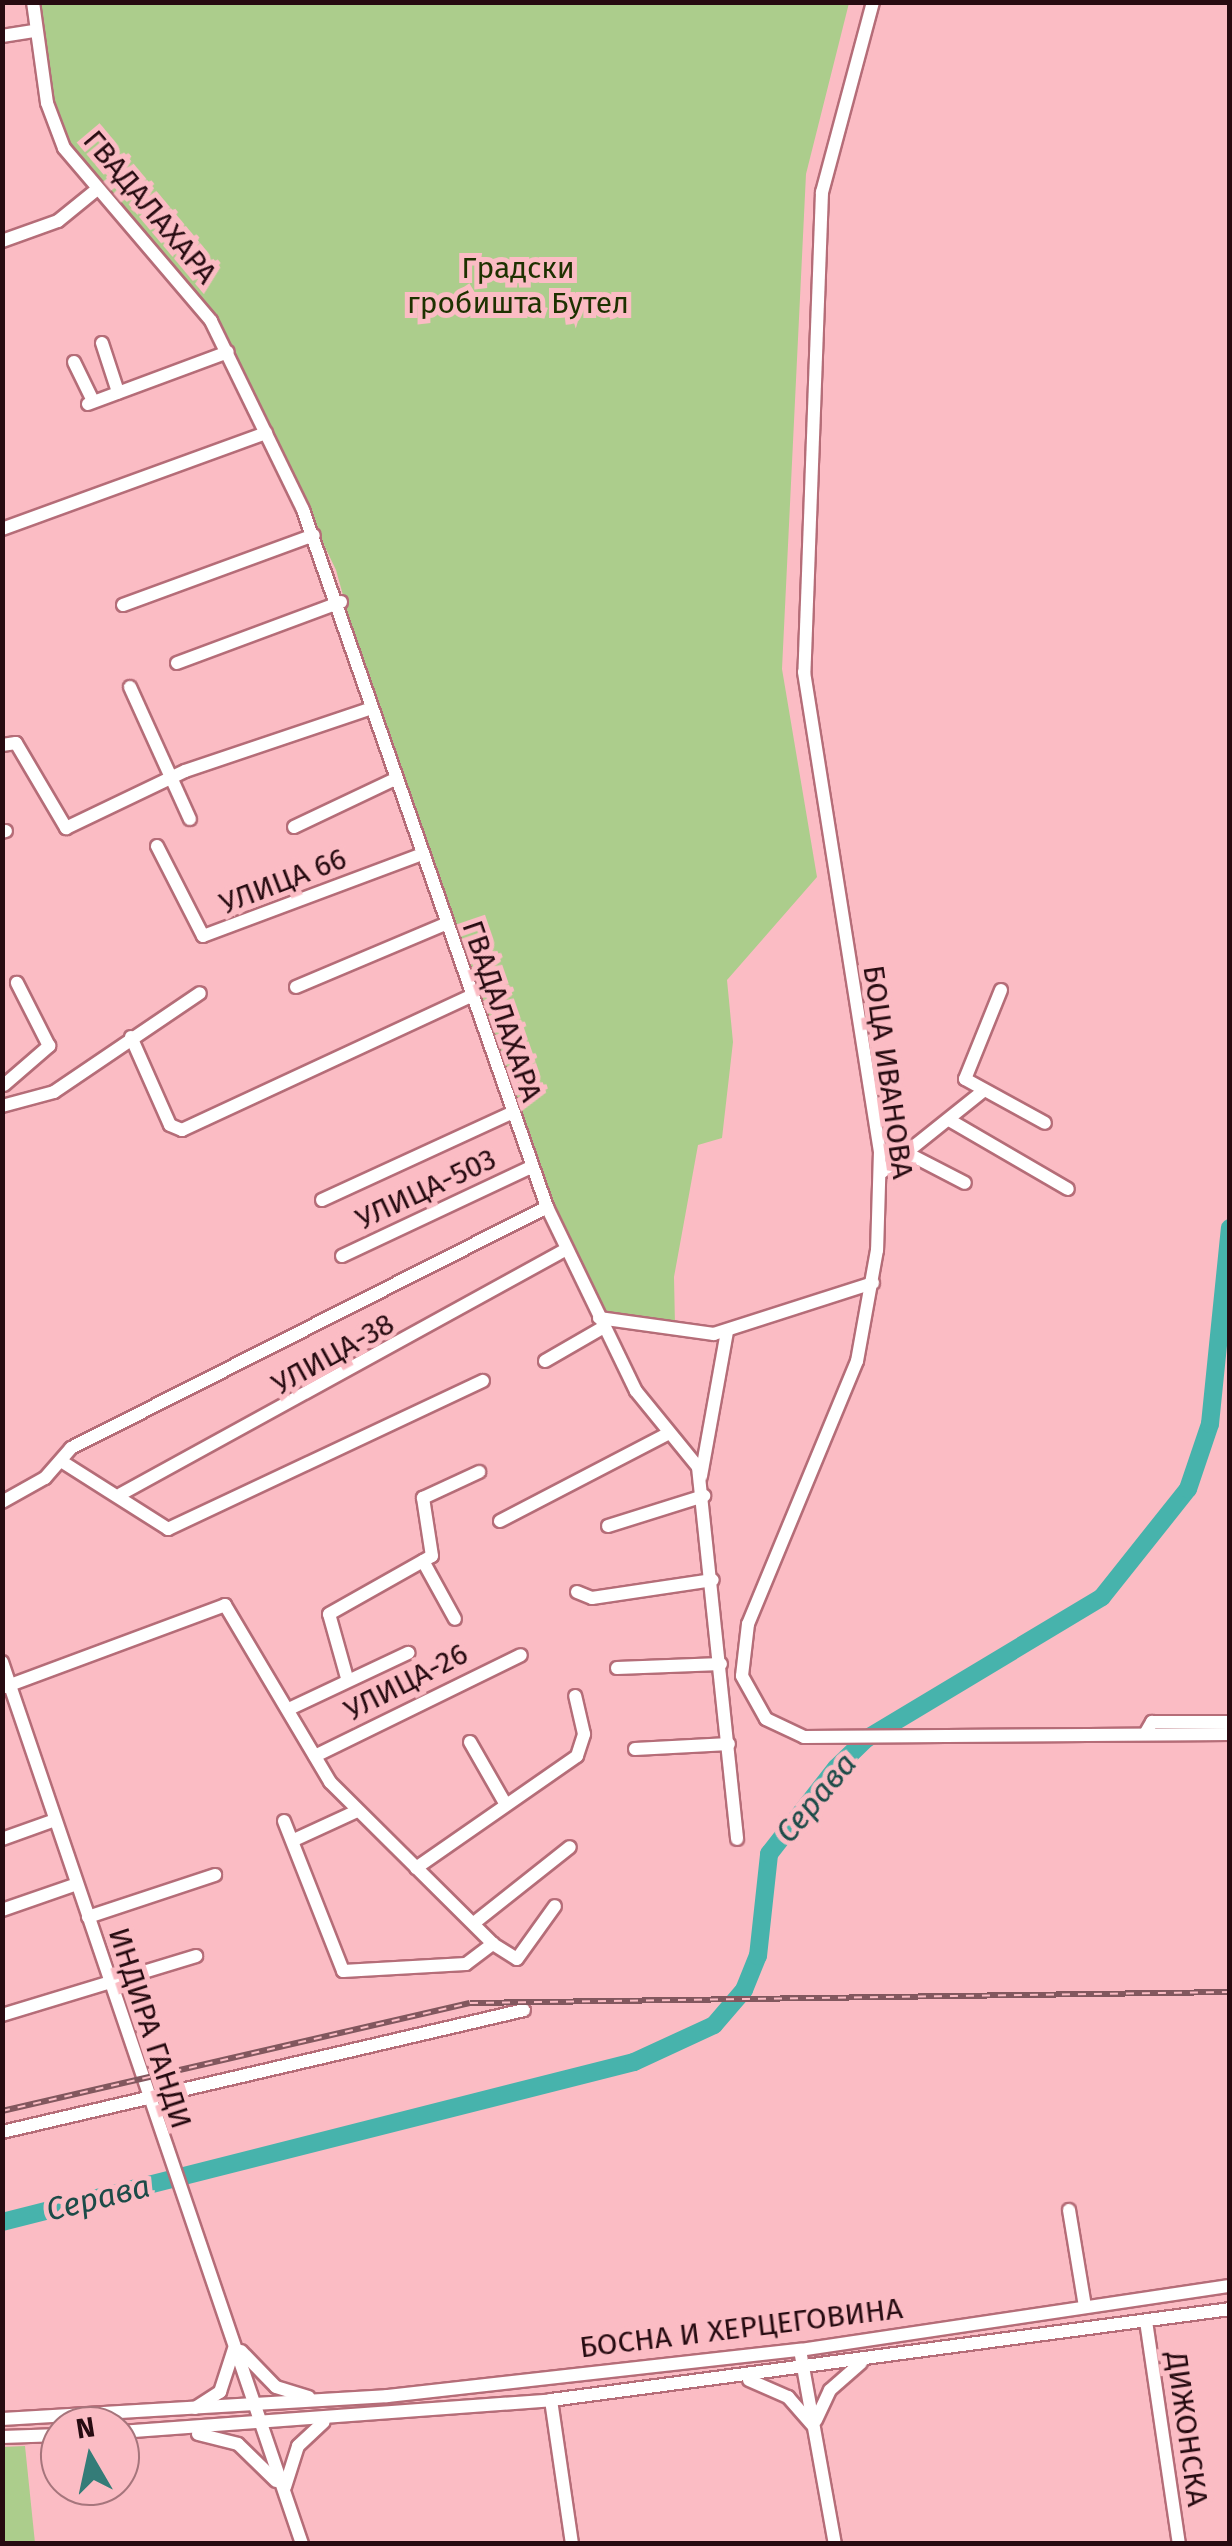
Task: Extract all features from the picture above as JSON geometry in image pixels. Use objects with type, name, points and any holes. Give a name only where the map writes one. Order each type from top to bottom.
[{"type":"street","name":"ГВАДАЛАХАРА","points":[[33,2],[34,31],[54,128],[96,190],[183,280],[228,352],[314,535],[341,602],[392,780],[547,1207],[601,1322],[669,1433],[701,1476],[738,1840]]},
{"type":"street","name":"БОЦА ИВАНОВА","points":[[744,1684],[744,1636],[849,1385],[873,1283],[882,1172],[804,672],[822,192],[873,2]]},
{"type":"street","points":[[2,36],[34,31]]},
{"type":"street","points":[[2,241],[58,221],[96,190]]},
{"type":"street","points":[[102,343],[118,392]]},
{"type":"street","points":[[74,362],[91,403],[228,352]]},
{"type":"street","points":[[2,529],[266,433]]},
{"type":"street","points":[[123,606],[314,535]]},
{"type":"street","points":[[177,663],[341,602]]},
{"type":"street","points":[[130,687],[174,776],[190,819]]},
{"type":"street","points":[[2,744],[16,744],[60,828],[174,776],[372,708]]},
{"type":"street","points":[[294,826],[392,780]]},
{"type":"street","name":"УЛИЦА 66","points":[[157,846],[204,936],[420,856]]},
{"type":"street","points":[[296,987],[445,924]]},
{"type":"street","points":[[17,983],[49,1046],[3,1081],[4,1106],[54,1092],[200,993]]},
{"type":"street","points":[[1001,990],[965,1079],[1044,1122]]},
{"type":"street","points":[[131,1037],[170,1124],[182,1130],[471,996]]},
{"type":"street","points":[[882,1172],[951,1122],[983,1090]]},
{"type":"street","points":[[322,1200],[511,1113]]},
{"type":"street","points":[[951,1122],[1068,1190]]},
{"type":"street","points":[[907,1153],[965,1183]]},
{"type":"street","name":"УЛИЦА-503","points":[[342,1256],[531,1167]]},
{"type":"street","points":[[2,1502],[61,1461],[71,1448],[547,1207]]},
{"type":"street","name":"УЛИЦА-38","points":[[121,1494],[566,1250]]},
{"type":"street","points":[[545,1361],[601,1322],[685,1334],[728,1330],[873,1283]]},
{"type":"street","points":[[701,1476],[728,1330]]},
{"type":"street","points":[[61,1461],[121,1494],[168,1529],[484,1381]]},
{"type":"street","points":[[500,1521],[669,1433]]},
{"type":"street","points":[[347,1678],[331,1610],[424,1561],[434,1547],[422,1498],[479,1472]]},
{"type":"street","points":[[608,1526],[704,1496]]},
{"type":"street","points":[[424,1561],[455,1619]]},
{"type":"street","points":[[577,1592],[592,1598],[713,1580]]},
{"type":"street","points":[[7,1687],[225,1605],[315,1756],[355,1812],[493,1944],[517,1959],[555,1906]]},
{"type":"street","points":[[289,1709],[347,1678],[408,1653]]},
{"type":"street","name":"УЛИЦА-26","points":[[315,1756],[520,1655]]},
{"type":"street","name":"ИНДИРА ГАНДИ","points":[[2,1662],[7,1687],[77,1884],[177,2192],[234,2341],[302,2544]]},
{"type":"street","points":[[617,1668],[722,1670],[744,1684],[775,1726],[829,1739],[1230,1734]]},
{"type":"street","points":[[416,1868],[504,1803],[577,1756],[584,1734],[575,1696]]},
{"type":"street","points":[[1144,1734],[1152,1722],[1230,1722]]},
{"type":"street","points":[[470,1742],[504,1803]]},
{"type":"street","points":[[635,1749],[728,1744]]},
{"type":"street","points":[[294,1840],[355,1812]]},
{"type":"street","points":[[2,1838],[55,1820]]},
{"type":"street","points":[[284,1821],[343,1971],[466,1964],[493,1944]]},
{"type":"street","points":[[474,1924],[570,1847]]},
{"type":"street","points":[[88,1917],[214,1875]]},
{"type":"street","points":[[2,1910],[77,1884]]},
{"type":"street","points":[[2,2015],[196,1956]]},
{"type":"street","points":[[2,2132],[524,2010]]},
{"type":"street","points":[[1069,2210],[1086,2307]]},
{"type":"street","name":"БОСНА И ХЕРЦЕГОВИНА","points":[[2,2419],[350,2399],[800,2350],[1230,2286]]},
{"type":"street","name":"БОСНА И ХЕРЦЕГОВИНА","points":[[170,2430],[551,2400],[744,2378],[1230,2309]]},
{"type":"street","name":"ДИЖОНСКА","points":[[1146,2322],[1180,2544]]},
{"type":"street","points":[[188,2410],[220,2392],[234,2341],[290,2394],[350,2399]]},
{"type":"street","points":[[800,2350],[835,2544]]},
{"type":"street","points":[[814,2428],[830,2390],[862,2362]]},
{"type":"street","points":[[744,2378],[788,2397],[814,2428]]},
{"type":"street","points":[[551,2400],[572,2544]]},
{"type":"street","points":[[285,2493],[298,2446],[326,2420]]},
{"type":"street","points":[[140,2431],[170,2430],[238,2444],[285,2493]]},
{"type":"street","points":[[2,2438],[40,2436]]},
{"type":"green space","name":"Градски гробишта Бутел","points":[[39,2],[849,3],[806,174],[782,669],[817,877],[727,980],[733,1042],[722,1138],[698,1145],[674,1277],[675,1326],[606,1313],[559,1217],[388,757],[336,570],[215,317],[99,189],[59,131]]},
{"type":"green space","points":[[25,2446],[35,2543],[3,2543],[3,2447]]},
{"type":"waterway","name":"Серава","points":[[2,2222],[634,2062],[714,2025],[744,1990],[758,1956],[769,1854],[836,1768],[866,1739],[1102,1597],[1188,1489],[1210,1424],[1230,1228]]},
{"type":"railway","points":[[2,2111],[470,2003],[1230,1992]]}]
